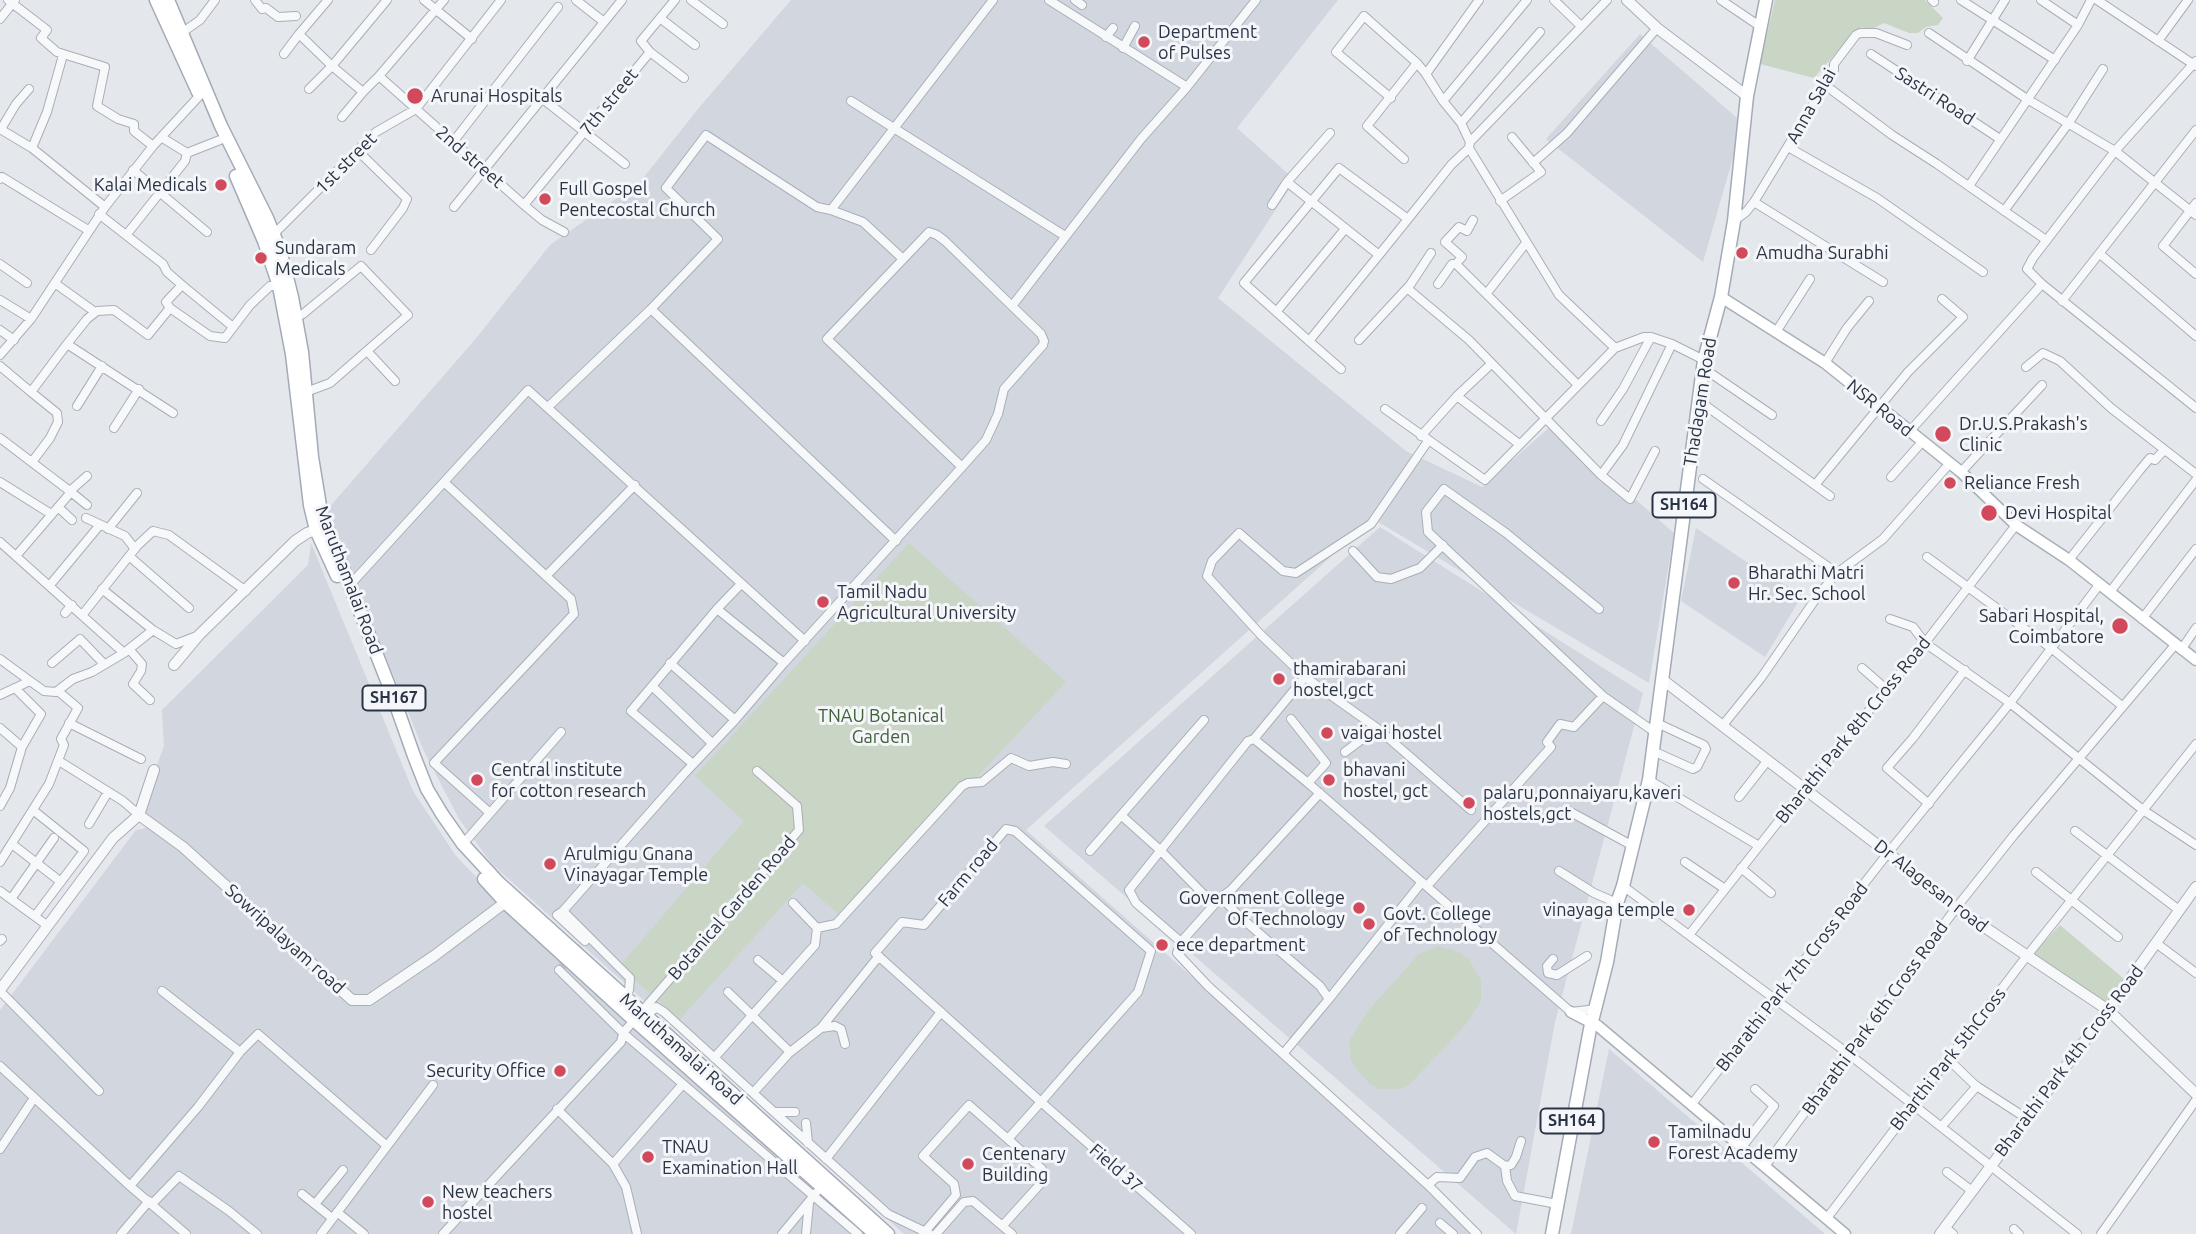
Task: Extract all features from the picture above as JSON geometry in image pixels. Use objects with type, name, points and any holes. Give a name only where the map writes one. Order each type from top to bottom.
[{"type":"main road","name":"Maruthamalai Road","points":[[156,0],[243,174],[269,238],[292,354],[307,488],[316,530],[367,646],[412,774],[431,811],[456,846],[510,899],[888,1234]]},
{"type":"main road","name":"Maruthamalai Road","points":[[167,0],[183,32],[220,140],[285,266],[302,352],[312,457],[321,512],[427,789],[463,844],[510,899],[624,997],[640,1017],[815,1195],[875,1234]]},
{"type":"main road","name":"Thadagam Road","points":[[1558,1234],[1617,903],[1649,780],[1703,364],[1721,297],[1734,221],[1748,96],[1766,0]]},
{"type":"main road","name":"NSR Road","points":[[1721,297],[1825,363],[1961,472],[2016,525],[2069,560],[2196,660]]},
{"type":"main road","points":[[1570,1012],[1595,1025],[1845,1234]]},
{"type":"main road","name":"Thadagam Road","points":[[1552,1234],[1595,1025]]},
{"type":"street","points":[[183,32],[200,20],[215,0]]},
{"type":"street","points":[[255,0],[262,9],[266,8],[278,18],[296,16]]},
{"type":"street","points":[[284,54],[328,0]]},
{"type":"street","points":[[309,89],[332,66],[387,0]]},
{"type":"street","points":[[424,0],[472,39]]},
{"type":"street","points":[[342,117],[444,0]]},
{"type":"street","name":"1st street","points":[[269,238],[376,132],[416,109],[501,0]]},
{"type":"street","points":[[576,0],[604,22]]},
{"type":"street","points":[[454,207],[622,0]]},
{"type":"street","name":"7th street","points":[[524,205],[650,52],[641,41],[675,0]]},
{"type":"street","points":[[691,0],[723,24]]},
{"type":"street","points":[[831,210],[993,0]]},
{"type":"street","points":[[1049,0],[1187,87]]},
{"type":"street","points":[[1013,306],[1141,139],[1187,87],[1256,0]]},
{"type":"street","points":[[1426,74],[1479,0]]},
{"type":"street","points":[[1443,101],[1527,0]]},
{"type":"street","points":[[1554,0],[1581,26]]},
{"type":"street","points":[[1309,341],[1451,165],[1607,0]]},
{"type":"street","points":[[1627,0],[1657,28],[1748,96]]},
{"type":"street","points":[[1721,0],[1761,27]]},
{"type":"street","points":[[1961,0],[2055,60]]},
{"type":"street","points":[[1967,61],[2005,0]]},
{"type":"street","points":[[2042,0],[2078,25]]},
{"type":"street","points":[[1969,186],[2078,25],[2091,0]]},
{"type":"street","points":[[2098,0],[2195,64],[2115,151],[2046,240],[2027,269],[2196,408]]},
{"type":"street","points":[[2158,41],[2188,0]]},
{"type":"street","points":[[0,19],[12,1],[47,30],[41,38],[63,55],[105,67],[97,106],[118,119],[134,124],[134,131],[153,146]]},
{"type":"street","points":[[453,142],[558,7]]},
{"type":"street","points":[[1391,97],[1336,52],[1364,16],[1426,74],[1461,123],[1469,145],[1500,201],[1559,295],[1615,348]]},
{"type":"street","points":[[660,18],[695,45]]},
{"type":"street","points":[[1123,48],[1135,26]]},
{"type":"street","points":[[1106,37],[1113,28]]},
{"type":"street","points":[[1533,163],[1567,133],[1657,28]]},
{"type":"street","points":[[1461,123],[1539,32]]},
{"type":"street","name":"Anna Salai","points":[[1734,221],[1754,202],[1834,70],[1835,64],[1860,33],[1886,35],[1907,45]]},
{"type":"street","points":[[1929,33],[1967,61],[2115,151],[2194,209],[2163,246],[2196,274]]},
{"type":"street","points":[[299,34],[363,92]]},
{"type":"street","points":[[650,52],[684,78]]},
{"type":"street","name":"Sastri Road","points":[[1871,54],[2000,139]]},
{"type":"street","points":[[32,148],[47,112],[63,55]]},
{"type":"street","points":[[1404,159],[1367,127],[1417,63]]},
{"type":"street","points":[[2004,211],[2068,124],[2103,69]]},
{"type":"street","name":"2nd street","points":[[379,76],[524,205],[542,220],[564,232]]},
{"type":"street","points":[[1825,85],[1892,135],[2046,240]]},
{"type":"street","points":[[29,89],[0,129],[32,148],[163,264],[167,272],[233,327]]},
{"type":"street","points":[[0,355],[31,319],[102,210],[153,146],[203,92]]},
{"type":"street","points":[[543,99],[625,164]]},
{"type":"street","points":[[851,101],[1065,236]]},
{"type":"street","points":[[2062,300],[2196,131]]},
{"type":"street","points":[[1272,205],[1287,182],[1330,134]]},
{"type":"street","points":[[548,407],[651,309],[718,239],[666,188],[706,135],[817,208],[831,210],[863,222],[903,258]]},
{"type":"street","points":[[161,137],[187,153]]},
{"type":"street","points":[[1500,201],[1541,172],[1512,137]]},
{"type":"street","points":[[187,153],[220,140]]},
{"type":"street","points":[[1788,147],[1877,198],[1983,272]]},
{"type":"street","points":[[358,151],[407,199],[371,250]]},
{"type":"street","points":[[127,234],[185,161],[187,153]]},
{"type":"street","points":[[1341,369],[1244,283],[1339,168],[1408,219]]},
{"type":"street","points":[[133,170],[206,232]]},
{"type":"street","points":[[0,179],[2,177],[88,230]]},
{"type":"street","points":[[1287,182],[1378,255]]},
{"type":"street","points":[[1754,202],[1883,282]]},
{"type":"street","points":[[1438,284],[1452,264],[1457,264],[1462,257],[1445,242],[1460,227],[1467,231],[1473,220]]},
{"type":"street","points":[[1277,311],[1345,229]]},
{"type":"street","points":[[585,942],[558,915],[962,467],[990,434],[999,414],[1004,389],[1043,345],[1041,334],[945,241],[932,232],[927,233],[827,339],[962,467]]},
{"type":"street","points":[[1487,293],[1526,243]]},
{"type":"street","points":[[1359,340],[1407,288],[1431,253]]},
{"type":"street","points":[[2101,254],[2196,336]]},
{"type":"street","points":[[0,264],[27,283]]},
{"type":"street","points":[[1457,264],[1577,384]]},
{"type":"street","points":[[295,318],[361,266],[408,315],[330,383],[306,392]]},
{"type":"street","points":[[1776,332],[1810,279]]},
{"type":"street","points":[[55,284],[95,313]]},
{"type":"street","points":[[1909,432],[2042,284]]},
{"type":"street","points":[[182,285],[166,302],[170,308],[216,338],[225,338],[250,305],[270,286],[279,286]]},
{"type":"street","points":[[1407,288],[1469,340],[1490,365],[1601,475],[1630,499],[1655,451]]},
{"type":"street","points":[[1815,485],[1908,372],[1962,317],[1942,299]]},
{"type":"street","points":[[0,300],[31,319]]},
{"type":"street","points":[[1825,363],[1869,300]]},
{"type":"street","points":[[31,392],[87,319],[95,313],[114,310],[148,335],[170,308]]},
{"type":"street","points":[[651,309],[896,541]]},
{"type":"street","points":[[0,330],[14,340]]},
{"type":"street","points":[[1601,421],[1623,389],[1651,337]]},
{"type":"street","points":[[1385,409],[1485,480],[1615,348],[1651,337],[1672,344],[1772,415]]},
{"type":"street","points":[[67,344],[173,413]]},
{"type":"street","points":[[1601,475],[1623,445],[1672,344]]},
{"type":"street","points":[[367,351],[395,381]]},
{"type":"street","points":[[2026,367],[2043,353],[2060,361],[2080,381],[2196,474]]},
{"type":"street","points":[[1471,810],[1377,728],[1306,677],[1260,634],[1207,576],[1212,561],[1239,533],[1283,571],[1296,573],[1371,524],[1425,439],[1457,396],[1490,365]]},
{"type":"street","points":[[0,366],[57,413],[58,422],[50,438],[32,461]]},
{"type":"street","points":[[77,406],[102,366]]},
{"type":"street","points":[[1961,472],[2042,385]]},
{"type":"street","points":[[114,428],[139,389]]},
{"type":"street","points":[[349,586],[528,390],[805,640]]},
{"type":"street","points":[[1457,396],[1518,444]]},
{"type":"street","points":[[1698,400],[1830,496]]},
{"type":"street","points":[[0,438],[88,505]]},
{"type":"street","points":[[1891,477],[1922,442]]},
{"type":"street","points":[[2069,560],[2150,458],[2155,460],[2164,450]]},
{"type":"street","points":[[1723,725],[1761,678],[1819,594],[1837,573],[1883,539],[1950,463]]},
{"type":"street","points":[[16,555],[87,476]]},
{"type":"street","points":[[1703,479],[1837,573]]},
{"type":"street","points":[[2110,592],[2196,480]]},
{"type":"street","points":[[0,482],[51,514]]},
{"type":"street","points":[[445,483],[570,599],[574,614],[434,762],[490,813]]},
{"type":"street","points":[[546,576],[635,485]]},
{"type":"street","points":[[1599,609],[1506,533],[1444,489],[1426,512],[1428,533],[1603,696],[1656,728],[1704,745],[1706,749],[1697,767],[1693,769],[1653,751]]},
{"type":"street","points":[[108,530],[137,493]]},
{"type":"street","points":[[58,507],[72,520]]},
{"type":"street","points":[[86,518],[125,536],[135,548]]},
{"type":"street","name":"Bharathi Park 8th Cross Road","points":[[1689,935],[1804,789],[1925,643],[2016,525]]},
{"type":"street","points":[[50,585],[99,526]]},
{"type":"street","points":[[174,665],[198,635],[295,541],[316,530]]},
{"type":"street","points":[[83,614],[150,532],[160,531],[246,591]]},
{"type":"street","points":[[0,542],[142,664],[133,684],[150,699]]},
{"type":"street","points":[[1353,551],[1377,577],[1391,579],[1420,568],[1443,545]]},
{"type":"street","points":[[2142,620],[2196,549]]},
{"type":"street","points":[[129,556],[189,608]]},
{"type":"street","points":[[1927,557],[2051,648],[2122,706]]},
{"type":"street","points":[[693,764],[631,710],[741,584]]},
{"type":"street","name":"Bharathi Park 7th Cross Road","points":[[1692,1104],[1888,853],[2010,703],[2099,584]]},
{"type":"street","points":[[102,589],[153,630],[176,644],[198,635]]},
{"type":"street","points":[[65,613],[72,605]]},
{"type":"street","points":[[717,609],[784,663]]},
{"type":"street","points":[[1890,619],[1913,627],[1925,643],[2010,703],[2143,810],[2196,845]]},
{"type":"street","name":"Bharathi Park 6th Cross Road","points":[[1765,1166],[1850,1055],[1956,908],[2122,706],[2196,628]]},
{"type":"street","points":[[58,691],[73,679],[126,651],[153,630]]},
{"type":"street","points":[[52,663],[80,639],[104,664]]},
{"type":"street","points":[[0,659],[44,691],[58,691],[77,705],[61,739],[64,745],[49,784],[0,862]]},
{"type":"street","points":[[670,663],[735,720]]},
{"type":"street","points":[[1862,668],[1886,689]]},
{"type":"street","points":[[1929,804],[1887,768],[1965,670]]},
{"type":"street","points":[[1181,942],[1136,902],[1129,890],[1248,741],[1254,739],[1306,677]]},
{"type":"street","name":"Dr Alagesan road","points":[[1663,680],[1956,908],[2108,1010],[2196,1094]]},
{"type":"street","points":[[0,695],[30,681]]},
{"type":"street","points":[[652,686],[712,743]]},
{"type":"street","points":[[0,806],[10,788],[22,747],[41,715],[15,688]]},
{"type":"street","points":[[1283,1054],[1425,884],[1551,747],[1547,742],[1560,724],[1574,727],[1603,696]]},
{"type":"street","points":[[1291,719],[1326,763],[1308,783]]},
{"type":"street","points":[[1090,851],[1204,720]]},
{"type":"street","points":[[69,723],[141,760]]},
{"type":"street","points":[[0,728],[22,747]]},
{"type":"street","points":[[1345,752],[1377,728]]},
{"type":"street","points":[[463,844],[561,732]]},
{"type":"street","points":[[1254,739],[1320,793],[1570,1012],[1597,1009]]},
{"type":"street","name":"Bharthi Park 5thCross","points":[[1827,1218],[2026,957],[2195,748]]},
{"type":"street","points":[[817,928],[836,924],[962,786],[982,782],[1011,758],[1029,766],[1053,762],[1066,764]]},
{"type":"street","points":[[1739,797],[1768,760]]},
{"type":"street","points":[[59,761],[139,814]]},
{"type":"street","points":[[99,1091],[0,990],[113,838],[139,814],[154,770]]},
{"type":"street","name":"Botanical Garden Road","points":[[443,1234],[621,1042],[623,1032],[640,1017],[799,830],[797,806],[757,771]]},
{"type":"street","points":[[1649,780],[1759,846]]},
{"type":"street","points":[[89,824],[108,792]]},
{"type":"street","points":[[1320,793],[1231,890],[1221,897],[1181,942],[1177,953],[1208,986],[1427,1185],[1477,1234]]},
{"type":"street","points":[[33,810],[84,851],[35,916]]},
{"type":"street","points":[[1567,810],[1633,846]]},
{"type":"street","name":"Sowripalayam road","points":[[139,814],[183,847],[352,1000],[369,1000],[435,956],[510,899]]},
{"type":"street","points":[[1122,816],[1214,905]]},
{"type":"street","name":"Farm road","points":[[879,956],[875,953],[902,922],[924,925],[1006,829],[1015,831],[1151,951],[1138,992],[1008,1139]]},
{"type":"street","points":[[2075,831],[2179,910]]},
{"type":"street","points":[[11,899],[54,838]]},
{"type":"street","points":[[12,844],[61,882]]},
{"type":"street","points":[[1685,863],[1725,889]]},
{"type":"street","points":[[1741,868],[1771,893]]},
{"type":"street","points":[[1559,871],[1594,893],[1617,903]]},
{"type":"street","points":[[2036,872],[2118,937]]},
{"type":"street","points":[[1623,886],[1913,1103],[2077,1234]]},
{"type":"street","name":"Bharathi Park 4th Cross Road","points":[[1946,1232],[1972,1191],[2108,1010],[2196,887]]},
{"type":"street","points":[[0,891],[48,926]]},
{"type":"street","points":[[1221,897],[1320,986],[1329,999]]},
{"type":"street","points":[[793,903],[817,928]]},
{"type":"street","points":[[563,911],[629,978],[629,990],[624,997]]},
{"type":"street","points":[[714,1058],[815,945],[817,928]]},
{"type":"street","points":[[2156,943],[2196,973]]},
{"type":"street","points":[[752,1093],[790,1052],[821,1028],[879,956],[1041,1102]]},
{"type":"street","points":[[1549,973],[1557,975],[1587,956]]},
{"type":"street","points":[[1549,973],[1548,966],[1553,959]]},
{"type":"street","points":[[758,960],[783,981]]},
{"type":"street","points":[[559,970],[623,1032],[858,1234]]},
{"type":"street","points":[[1539,983],[1549,973]]},
{"type":"street","points":[[162,991],[240,1052]]},
{"type":"street","points":[[728,992],[790,1052]]},
{"type":"street","points":[[640,1017],[656,1007],[888,1214],[926,1233],[956,1195],[954,1184],[923,1156],[968,1105],[1042,1169],[1042,1182],[1009,1220],[1000,1224]]},
{"type":"street","points":[[826,1159],[941,1012]]},
{"type":"street","points":[[821,1028],[835,1026],[841,1029],[845,1044]]},
{"type":"street","points":[[130,1186],[198,1107],[240,1052],[258,1034],[387,1146]]},
{"type":"street","points":[[1948,1059],[1977,1086],[2026,1118]]},
{"type":"street","points":[[0,1066],[186,1234]]},
{"type":"street","points":[[613,1164],[682,1084]]},
{"type":"street","points":[[321,1234],[433,1085]]},
{"type":"street","points":[[1942,1126],[1977,1086]]},
{"type":"street","points":[[1742,1147],[1774,1106],[1755,1089]]},
{"type":"street","points":[[0,1149],[34,1098]]},
{"type":"street","points":[[2101,1234],[2196,1100]]},
{"type":"street","name":"Field 37","points":[[1041,1102],[1191,1234]]},
{"type":"street","points":[[557,1109],[613,1164],[626,1186],[636,1234]]},
{"type":"street","points":[[774,1112],[795,1112]]},
{"type":"street","points":[[806,1123],[808,1143]]},
{"type":"street","points":[[1506,1166],[1511,1165],[1516,1157],[1521,1141]]},
{"type":"street","points":[[1427,1185],[1437,1177],[1460,1178],[1475,1157],[1487,1153],[1506,1166]]},
{"type":"street","points":[[1506,1166],[1507,1181],[1515,1196],[1557,1204]]},
{"type":"street","points":[[315,1204],[343,1170]]},
{"type":"street","points":[[1947,1172],[1972,1191]]},
{"type":"street","points":[[121,1234],[178,1176],[257,1234]]},
{"type":"street","points":[[302,1194],[364,1234]]},
{"type":"street","points":[[782,1234],[815,1195]]},
{"type":"street","points":[[806,1234],[815,1195]]},
{"type":"street","points":[[936,1234],[964,1202],[973,1202],[1012,1234]]},
{"type":"street","points":[[1400,1234],[1422,1208]]},
{"type":"street","points":[[1440,1223],[1453,1234]]},
{"type":"shaded area","name":"Tamil Nadu Agricultural University","points":[[791,0],[1338,0],[1237,128],[1295,180],[1218,298],[1406,451],[1482,487],[1551,426],[1674,533],[1649,683],[1373,519],[1026,830],[1483,1234],[904,1234],[492,864],[459,819],[423,749],[327,510],[478,336],[550,245],[640,182]]},
{"type":"shaded area","points":[[1640,34],[1743,123],[1703,262],[1546,139]]},
{"type":"shaded area","name":"Govt. College of Technology","points":[[1380,527],[1643,693],[1555,1022],[1516,1234],[1044,826]]},
{"type":"shaded area","name":"Bharathi Matri Hr. Sec. School","points":[[1696,528],[1763,573],[1803,594],[1765,657],[1681,601]]},
{"type":"shaded area","points":[[311,543],[413,791],[456,856],[513,915],[870,1234],[0,1234],[0,1010],[136,830],[151,827],[143,804],[164,746],[162,710],[308,565]]},
{"type":"shaded area","name":"Tamilnadu Forest Academy","points":[[1609,1049],[1825,1234],[1571,1234]]},
{"type":"green space","points":[[1775,0],[1925,0],[1943,18],[1938,25],[1926,27],[1918,33],[1909,33],[1884,23],[1870,30],[1862,27],[1814,78],[1760,64]]},
{"type":"green space","name":"TNAU Botanical Garden","points":[[909,543],[1066,682],[844,919],[803,883],[680,1019],[619,967],[744,821],[695,776]]},
{"type":"green space","points":[[2060,925],[2123,978],[2107,1006],[2031,956]]},
{"type":"green space","points":[[1438,946],[1459,952],[1469,960],[1481,980],[1481,1001],[1466,1024],[1411,1083],[1401,1089],[1379,1089],[1370,1084],[1356,1069],[1351,1060],[1349,1041],[1368,1011],[1419,954]]},
{"type":"tunnel","points":[[559,970],[585,941]]},
{"type":"place","name":"Department of Pulses","points":[[1144,42]]},
{"type":"place","name":"Arunai Hospitals","points":[[415,96]]},
{"type":"place","name":"Kalai Medicals","points":[[221,185]]},
{"type":"place","name":"Full Gospel Pentecostal Church","points":[[545,199]]},
{"type":"place","name":"Amudha Surabhi","points":[[1742,253]]},
{"type":"place","name":"Sundaram Medicals","points":[[261,258]]},
{"type":"place","name":"Dr.U.S.Prakash's Clinic","points":[[1943,434]]},
{"type":"place","name":"Reliance Fresh","points":[[1950,483]]},
{"type":"place","name":"Devi Hospital","points":[[1989,513]]},
{"type":"place","name":"Bharathi Matri Hr. Sec. School","points":[[1734,583]]},
{"type":"place","name":"Tamil Nadu Agricultural University","points":[[823,602]]},
{"type":"place","name":"Sabari Hospital, Coimbatore","points":[[2120,626]]},
{"type":"place","name":"thamirabarani hostel,gct","points":[[1279,679]]},
{"type":"place","name":"vaigai hostel","points":[[1327,733]]},
{"type":"place","name":"Central institute for cotton research","points":[[477,780]]},
{"type":"place","name":"bhavani hostel, gct","points":[[1329,780]]},
{"type":"place","name":"palaru,ponnaiyaru,kaveri hostels,gct","points":[[1469,803]]},
{"type":"place","name":"Arulmigu Gnana Vinayagar Temple","points":[[550,864]]},
{"type":"place","name":"Government College Of Technology","points":[[1359,908]]},
{"type":"place","name":"vinayaga temple","points":[[1689,910]]},
{"type":"place","name":"Govt. College of Technology","points":[[1369,924]]},
{"type":"place","name":"ece department","points":[[1162,945]]},
{"type":"place","name":"Security Office","points":[[560,1071]]},
{"type":"place","name":"Tamilnadu Forest Academy","points":[[1654,1142]]},
{"type":"place","name":"TNAU Examination Hall","points":[[648,1157]]},
{"type":"place","name":"Centenary Building","points":[[968,1164]]},
{"type":"place","name":"New teachers hostel","points":[[428,1202]]}]
